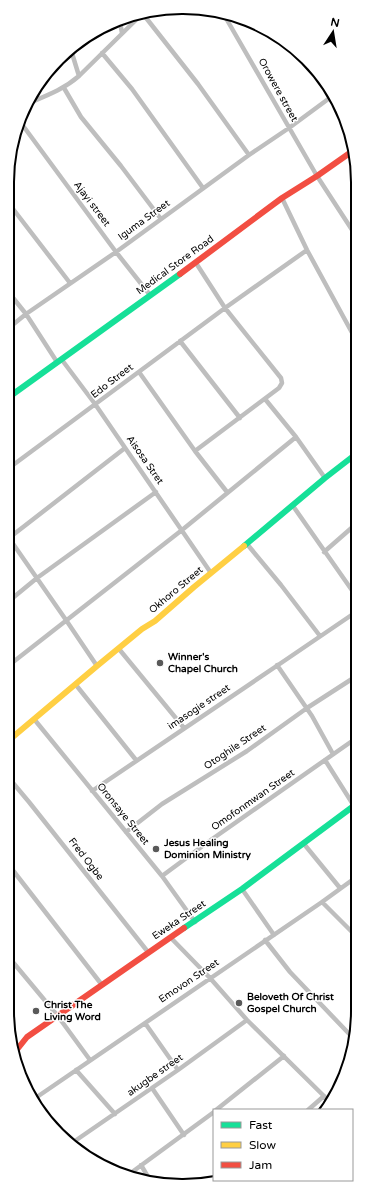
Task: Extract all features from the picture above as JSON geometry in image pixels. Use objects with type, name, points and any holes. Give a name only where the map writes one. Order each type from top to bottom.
[{"type":"street","points":[[148,18],[249,155]]},
{"type":"street","name":"Orowere street","points":[[227,20],[316,176],[351,228]]},
{"type":"street","points":[[36,100],[64,88],[80,76],[135,21]]},
{"type":"street","points":[[121,26],[122,33]]},
{"type":"street","points":[[102,53],[132,89],[204,188]]},
{"type":"street","points":[[73,55],[80,76]]},
{"type":"street","points":[[64,88],[81,117],[121,166],[161,219]]},
{"type":"street","name":"Iguma Street","points":[[14,324],[329,100]]},
{"type":"street","name":"Ajayi street","points":[[23,127],[116,252],[150,295]]},
{"type":"street","name":"Medical Store Road","points":[[14,393],[196,263],[282,198],[349,154]]},
{"type":"street","points":[[282,198],[307,250],[351,331]]},
{"type":"street","points":[[14,210],[70,283]]},
{"type":"street","name":"Edo Street","points":[[14,464],[225,308],[307,250]]},
{"type":"street","points":[[196,263],[225,308],[281,378],[282,383],[279,388],[266,399],[196,451]]},
{"type":"street","name":"Aisosa Stret","points":[[14,299],[59,361],[95,404],[211,573]]},
{"type":"street","points":[[180,341],[240,418]]},
{"type":"street","points":[[138,372],[227,492]]},
{"type":"street","points":[[266,399],[296,437],[325,478]]},
{"type":"street","points":[[14,661],[182,530],[296,437]]},
{"type":"street","points":[[14,533],[126,448]]},
{"type":"street","name":"Okhoro Street","points":[[14,736],[351,458]]},
{"type":"street","points":[[14,597],[156,492]]},
{"type":"street","points":[[293,506],[351,589]]},
{"type":"street","points":[[324,552],[351,528]]},
{"type":"street","points":[[14,544],[97,666]]},
{"type":"street","points":[[247,544],[320,636]]},
{"type":"street","name":"imasogie street","points":[[92,791],[351,615]]},
{"type":"street","points":[[119,649],[184,728]]},
{"type":"street","points":[[277,666],[307,708],[333,754]]},
{"type":"street","name":"Otoghile Street","points":[[126,832],[162,804],[240,755],[307,708],[351,680]]},
{"type":"street","points":[[76,685],[136,760]]},
{"type":"street","name":"Oronsaye Street","points":[[34,719],[162,876],[195,922]]},
{"type":"street","name":"Omofonmwan Street","points":[[162,876],[351,741]]},
{"type":"street","points":[[325,760],[351,800]]},
{"type":"street","name":"Fred Ogbe","points":[[14,784],[148,952]]},
{"type":"street","name":"Eweka Street","points":[[18,1048],[27,1037],[57,1015],[148,952],[195,922],[351,809]]},
{"type":"street","points":[[304,844],[340,888]]},
{"type":"street","points":[[14,872],[102,985]]},
{"type":"street","name":"Emovon Street","points":[[38,1096],[351,881]]},
{"type":"street","points":[[242,889],[274,934]]},
{"type":"street","points":[[322,902],[351,931]]},
{"type":"street","points":[[171,938],[210,978],[247,1020],[326,1098]]},
{"type":"street","points":[[265,940],[290,972],[350,1034]]},
{"type":"street","points":[[14,963],[57,1015],[90,1060]]},
{"type":"street","name":"akugbe street","points":[[76,1141],[247,1020]]},
{"type":"street","points":[[145,1023],[178,1070]]},
{"type":"street","points":[[218,1109],[284,1056]]},
{"type":"street","points":[[76,1070],[115,1114]]},
{"type":"street","points":[[152,1088],[184,1135]]},
{"type":"street","points":[[309,1109],[324,1096]]},
{"type":"street","points":[[222,1106],[225,1109]]},
{"type":"street","points":[[133,1171],[213,1113]]},
{"type":"street","points":[[141,1165],[147,1175]]},
{"type":"traffic: fast","points":[[14,393],[180,274]]},
{"type":"traffic: fast","points":[[244,546],[351,458]]},
{"type":"traffic: fast","points":[[184,928],[242,889],[351,808]]},
{"type":"traffic: slow","points":[[14,736],[244,546]]},
{"type":"traffic: jam","points":[[180,274],[282,198],[349,154]]},
{"type":"traffic: jam","points":[[18,1048],[27,1037],[184,928]]},
{"type":"place","name":"Winner's Chapel Church","points":[[160,663]]},
{"type":"place","name":"Jesus Healing Dominion Ministry","points":[[156,849]]},
{"type":"place","name":"Beloveth Of Christ Gospel Church","points":[[239,1003]]},
{"type":"place","name":"Christ The Living Word","points":[[36,1011]]}]
